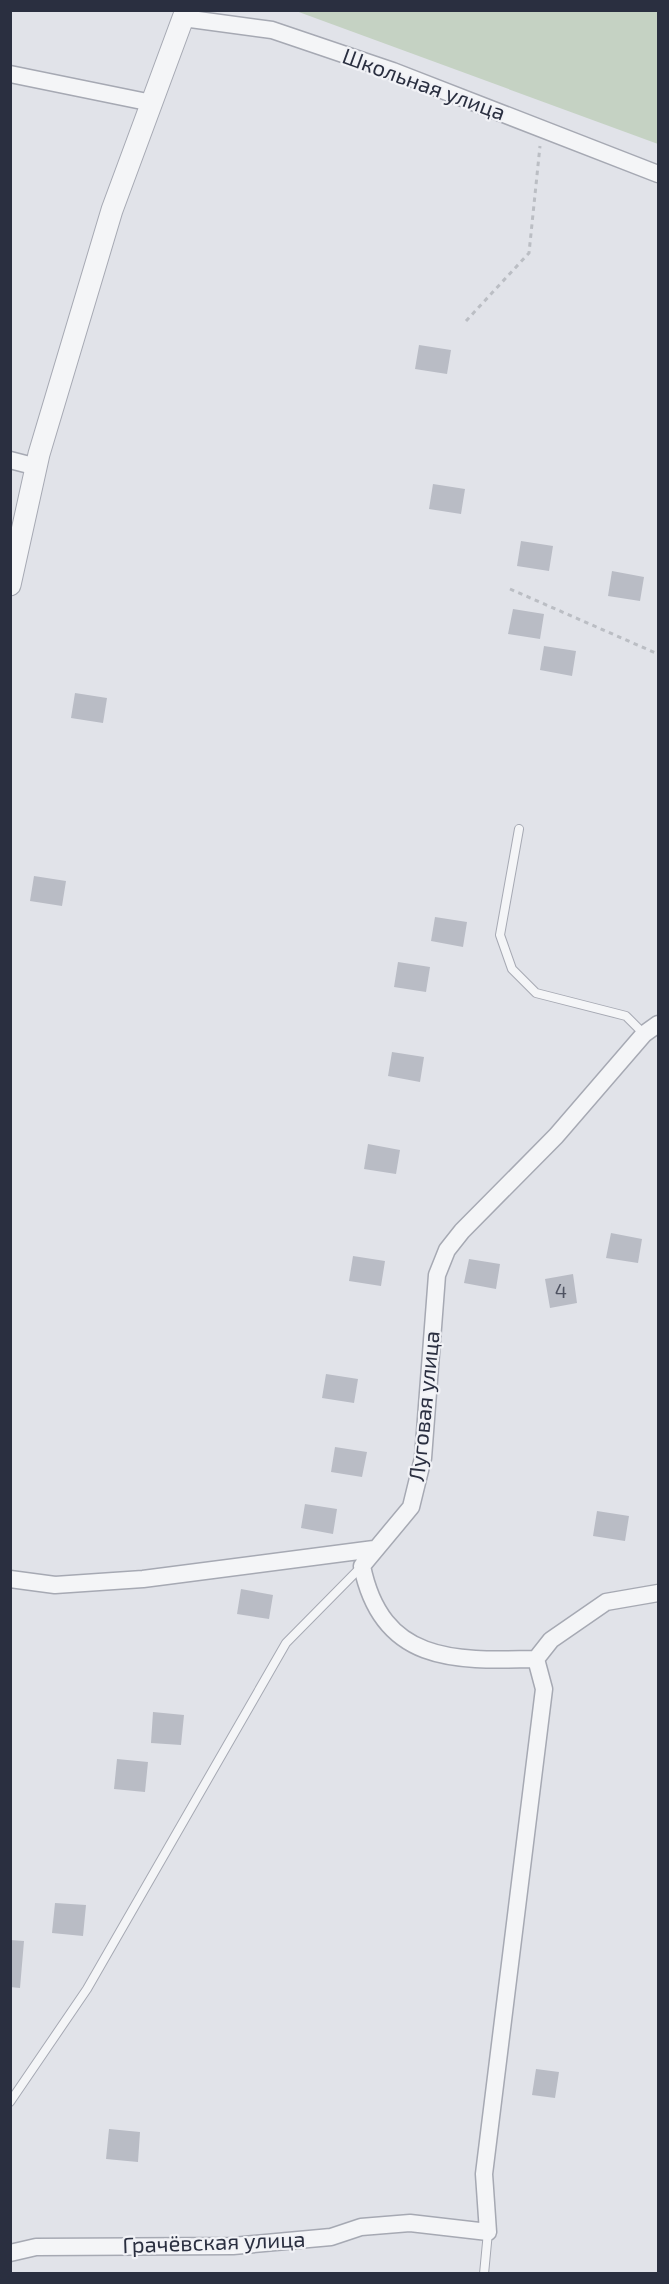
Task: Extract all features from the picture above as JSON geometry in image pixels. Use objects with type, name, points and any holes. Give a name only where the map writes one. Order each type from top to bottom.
[{"type":"street","points":[[10,585],[37,467],[112,210],[184,14]]},
{"type":"street","name":"Школьная улица","points":[[184,14],[272,30],[393,71],[658,174]]},
{"type":"street","points":[[10,74],[152,103]]},
{"type":"street","points":[[10,460],[37,467]]},
{"type":"street","points":[[644,1034],[658,1024]]},
{"type":"street","name":"Луговая улица","points":[[362,1566],[374,1549],[411,1508],[423,1458],[437,1275],[447,1250],[556,1136],[644,1034]]},
{"type":"street","points":[[10,1579],[55,1585],[143,1580],[374,1549]]},
{"type":"street","points":[[362,1566],[366,1586],[380,1614],[404,1641],[439,1654],[472,1660],[536,1659]]},
{"type":"street","points":[[536,1659],[551,1640],[606,1602],[658,1593]]},
{"type":"street","points":[[488,2232],[484,2174],[544,1689],[536,1659]]},
{"type":"street","name":"Грачёвская улица","points":[[10,2253],[36,2247],[233,2246],[332,2237],[361,2226],[410,2223],[488,2232]]},
{"type":"lane","points":[[519,829],[500,935],[512,969],[536,993],[626,1016],[644,1034]]},
{"type":"lane","points":[[10,2102],[87,1989],[286,1643],[362,1566]]},
{"type":"lane","points":[[484,2274],[488,2232]]},
{"type":"path","points":[[466,321],[529,253],[542,129]]},
{"type":"path","points":[[510,589],[658,654]]},
{"type":"green space","points":[[296,11],[658,11],[658,144]]},
{"type":"building","points":[[419,345],[451,350],[447,374],[415,369]]},
{"type":"building","points":[[433,484],[465,489],[461,514],[429,509]]},
{"type":"building","points":[[521,541],[553,546],[549,571],[517,566]]},
{"type":"building","points":[[612,571],[644,577],[640,601],[608,596]]},
{"type":"building","points":[[513,609],[544,614],[540,639],[508,634]]},
{"type":"building","points":[[544,646],[576,651],[572,676],[540,670]]},
{"type":"building","points":[[75,693],[107,698],[103,723],[71,718]]},
{"type":"building","points":[[34,876],[66,881],[62,906],[30,901]]},
{"type":"building","points":[[435,917],[467,922],[463,947],[431,941]]},
{"type":"building","points":[[398,962],[430,967],[426,992],[394,987]]},
{"type":"building","points":[[392,1052],[424,1057],[420,1082],[388,1076]]},
{"type":"building","points":[[368,1144],[400,1150],[396,1174],[364,1169]]},
{"type":"building","points":[[611,1233],[642,1239],[638,1263],[606,1258]]},
{"type":"building","points":[[353,1256],[385,1261],[381,1286],[349,1281]]},
{"type":"building","points":[[469,1259],[500,1264],[496,1289],[464,1283]]},
{"type":"building","points":[[573,1274],[577,1303],[550,1308],[545,1279]]},
{"type":"building","points":[[326,1374],[358,1379],[354,1403],[322,1398]]},
{"type":"building","points":[[335,1447],[367,1452],[362,1477],[331,1472]]},
{"type":"building","points":[[305,1504],[337,1509],[333,1534],[301,1528]]},
{"type":"building","points":[[597,1511],[629,1516],[625,1541],[593,1536]]},
{"type":"building","points":[[241,1589],[273,1595],[269,1619],[237,1614]]},
{"type":"building","points":[[153,1712],[184,1715],[181,1745],[151,1743]]},
{"type":"building","points":[[117,1759],[148,1762],[145,1792],[114,1789]]},
{"type":"building","points":[[55,1903],[86,1905],[83,1936],[52,1933]]},
{"type":"building","points":[[10,1940],[24,1941],[20,1988],[10,1987]]},
{"type":"building","points":[[536,2069],[559,2072],[555,2098],[532,2095]]},
{"type":"building","points":[[109,2129],[140,2132],[138,2162],[106,2159]]}]
